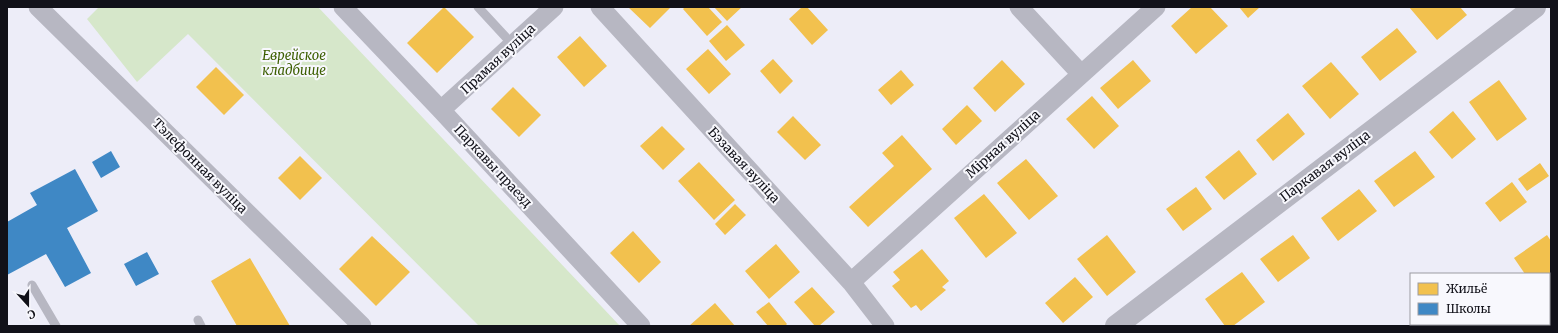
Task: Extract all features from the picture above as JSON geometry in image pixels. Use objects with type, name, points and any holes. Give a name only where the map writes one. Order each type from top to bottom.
[{"type":"street","name":"Тэлефонная вуліца","points":[[38,7],[362,326]]},
{"type":"street","name":"Паркавы праезд","points":[[343,7],[442,110],[641,326]]},
{"type":"street","name":"Прамая вуліца","points":[[442,110],[554,7]]},
{"type":"street","name":"Бэзавая вуліца","points":[[600,7],[851,282],[885,326]]},
{"type":"street","points":[[1019,7],[1081,74]]},
{"type":"street","name":"Мірная вуліца","points":[[851,282],[1156,7]]},
{"type":"street","name":"Паркавая вуліца","points":[[1116,326],[1535,7]]},
{"type":"lane","points":[[478,7],[513,45]]},
{"type":"lane","points":[[32,285],[56,326]]},
{"type":"green space","name":"Еврейское кладбище","points":[[99,7],[318,7],[620,326],[479,326],[188,34],[137,82],[87,19]]},
{"type":"building: Жильё","points":[[444,7],[474,37],[437,73],[407,43]]},
{"type":"building: Жильё","points":[[628,7],[671,7],[650,28]]},
{"type":"building: Жильё","points":[[685,7],[708,7],[722,22],[707,36],[683,9]]},
{"type":"building: Жильё","points":[[714,7],[742,7],[727,21]]},
{"type":"building: Жильё","points":[[802,7],[807,7],[828,30],[812,45],[789,19]]},
{"type":"building: Жильё","points":[[1192,7],[1210,7],[1228,26],[1196,54],[1171,26]]},
{"type":"building: Жильё","points":[[1239,7],[1260,7],[1248,18]]},
{"type":"building: Жильё","points":[[1409,7],[1460,7],[1467,15],[1437,40]]},
{"type":"building: Жильё","points":[[727,25],[745,45],[726,61],[709,41]]},
{"type":"building: Жильё","points":[[1397,28],[1417,52],[1380,81],[1361,57]]},
{"type":"building: Жильё","points":[[580,36],[607,66],[584,87],[557,57]]},
{"type":"building: Жильё","points":[[708,49],[731,74],[709,94],[686,69]]},
{"type":"building: Жильё","points":[[773,59],[793,81],[780,94],[760,71]]},
{"type":"building: Жильё","points":[[1002,60],[1025,84],[995,112],[973,88]]},
{"type":"building: Жильё","points":[[1133,60],[1151,81],[1118,109],[1100,88]]},
{"type":"building: Жильё","points":[[1331,62],[1359,94],[1330,119],[1302,86]]},
{"type":"building: Жильё","points":[[216,67],[244,95],[224,115],[196,87]]},
{"type":"building: Жильё","points":[[901,70],[914,85],[891,105],[878,90]]},
{"type":"building: Жильё","points":[[1499,80],[1527,119],[1497,141],[1469,102]]},
{"type":"building: Жильё","points":[[513,87],[541,115],[519,137],[491,109]]},
{"type":"building: Жильё","points":[[1092,96],[1119,126],[1094,149],[1066,119]]},
{"type":"building: Жильё","points":[[967,105],[982,121],[956,145],[942,129]]},
{"type":"building: Жильё","points":[[1453,111],[1476,139],[1452,159],[1429,132]]},
{"type":"building: Жильё","points":[[1288,113],[1305,134],[1273,161],[1256,140]]},
{"type":"building: Жильё","points":[[793,116],[821,145],[805,160],[777,132]]},
{"type":"building: Жильё","points":[[662,126],[685,149],[663,170],[640,146]]},
{"type":"building: Жильё","points":[[902,135],[932,169],[868,227],[849,207],[894,166],[882,153]]},
{"type":"building: Жильё","points":[[1239,150],[1257,174],[1224,200],[1205,177]]},
{"type":"building: Жильё","points":[[1415,151],[1435,177],[1394,207],[1374,181]]},
{"type":"building: Жильё","points":[[300,156],[322,178],[300,200],[278,178]]},
{"type":"building: Жильё","points":[[1026,159],[1058,196],[1029,220],[997,183]]},
{"type":"building: Жильё","points":[[699,162],[735,200],[714,220],[678,181]]},
{"type":"building: Жильё","points":[[1540,163],[1549,176],[1527,191],[1518,179]]},
{"type":"building: Жильё","points":[[1512,182],[1527,202],[1500,222],[1485,203]]},
{"type":"building: Жильё","points":[[1196,187],[1212,209],[1183,231],[1166,209]]},
{"type":"building: Жильё","points":[[1359,189],[1377,211],[1338,241],[1321,218]]},
{"type":"building: Жильё","points":[[984,194],[1017,233],[986,258],[954,218]]},
{"type":"building: Жильё","points":[[735,204],[746,215],[725,235],[715,224]]},
{"type":"building: Жильё","points":[[633,231],[661,262],[639,283],[610,253]]},
{"type":"building: Жильё","points":[[1107,235],[1136,272],[1107,296],[1077,259]]},
{"type":"building: Жильё","points":[[1293,235],[1310,258],[1278,282],[1260,259]]},
{"type":"building: Жильё","points":[[1547,235],[1551,241],[1551,284],[1550,285],[1550,273],[1524,273],[1514,258]]},
{"type":"building: Жильё","points":[[372,236],[410,272],[376,306],[339,269]]},
{"type":"building: Жильё","points":[[776,244],[800,272],[769,299],[745,271]]},
{"type":"building: Жильё","points":[[922,249],[949,281],[942,287],[946,290],[921,311],[916,305],[911,308],[892,286],[900,280],[893,272]]},
{"type":"building: Жильё","points":[[250,258],[290,326],[237,326],[211,281]]},
{"type":"building: Жильё","points":[[1242,272],[1265,302],[1233,326],[1225,326],[1205,299]]},
{"type":"building: Жильё","points":[[1075,277],[1093,297],[1063,323],[1045,303]]},
{"type":"building: Жильё","points":[[812,287],[835,312],[819,326],[815,326],[794,302]]},
{"type":"building: Жильё","points":[[769,302],[787,324],[785,326],[768,326],[756,312]]},
{"type":"building: Жильё","points":[[715,303],[735,326],[689,326]]},
{"type":"building: Школы","points":[[111,151],[120,167],[101,178],[92,162]]},
{"type":"building: Школы","points":[[75,169],[98,211],[67,228],[91,273],[65,287],[46,254],[7,275],[7,222],[37,205],[30,193]]},
{"type":"building: Школы","points":[[147,252],[159,274],[136,286],[124,264]]}]
